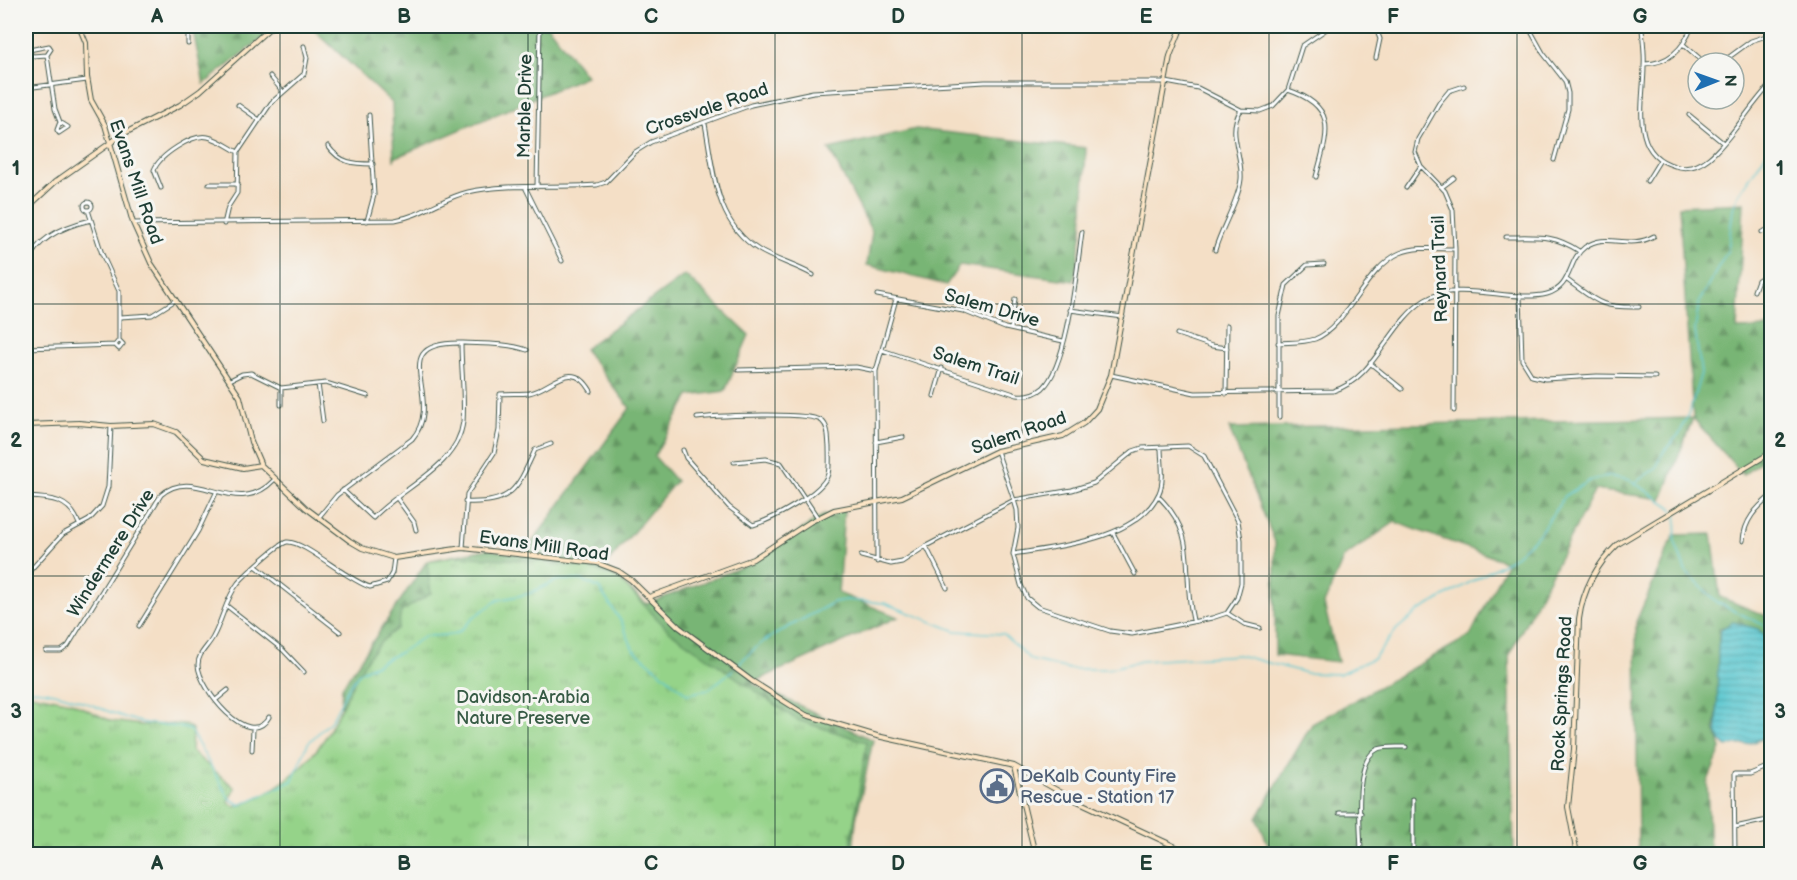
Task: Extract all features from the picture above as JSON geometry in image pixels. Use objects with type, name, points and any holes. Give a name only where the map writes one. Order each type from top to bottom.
[{"type":"street","name":"Evans Mill Road","points":[[79,26],[86,43],[87,80],[92,100],[111,142],[133,223],[151,263],[230,381],[246,410],[251,441],[261,465],[274,480],[319,517],[362,548],[394,558],[463,548],[597,563],[618,571],[650,597],[679,627],[793,708],[821,721],[1014,766],[1071,798],[1191,855]]},
{"type":"street","points":[[188,26],[188,44]]},
{"type":"street","points":[[26,209],[55,182],[111,142],[200,91],[272,26]]},
{"type":"street","name":"Marble Drive","points":[[537,187],[540,26]]},
{"type":"street","name":"Salem Road","points":[[650,597],[753,559],[818,518],[853,506],[878,503],[911,493],[997,451],[1054,439],[1076,429],[1099,405],[1111,375],[1166,82],[1174,43],[1182,26]]},
{"type":"street","points":[[1215,250],[1218,233],[1241,182],[1241,167],[1234,135],[1241,110],[1255,111],[1272,106],[1288,90],[1302,46],[1323,27],[1331,26]]},
{"type":"street","points":[[1375,26],[1380,39],[1376,58]]},
{"type":"street","points":[[1528,26],[1543,53],[1565,81],[1568,93],[1568,109],[1554,160]]},
{"type":"street","points":[[1644,64],[1664,60],[1684,45],[1692,26]]},
{"type":"street","points":[[1642,29],[1644,64],[1641,127],[1648,146],[1660,160],[1678,167],[1693,166],[1707,160],[1772,83]]},
{"type":"street","points":[[1737,51],[1751,40],[1772,34]]},
{"type":"street","points":[[1684,45],[1691,51]]},
{"type":"street","points":[[47,55],[32,56],[29,50],[49,46],[51,49],[47,55],[60,122]]},
{"type":"street","points":[[224,224],[228,207],[237,194],[238,153],[258,119],[283,92],[304,74],[307,58],[304,46]]},
{"type":"street","points":[[270,76],[283,92]]},
{"type":"street","points":[[26,88],[87,80]]},
{"type":"street","name":"Crossvale Road","points":[[133,223],[224,224],[404,219],[465,193],[606,182],[643,146],[773,100],[842,89],[1004,81],[1166,82],[1198,88],[1241,110]]},
{"type":"street","points":[[1407,188],[1421,166],[1415,152],[1418,139],[1449,92],[1464,86]]},
{"type":"street","points":[[1288,90],[1309,97],[1321,109],[1325,118],[1327,134],[1316,177]]},
{"type":"street","points":[[238,105],[258,119]]},
{"type":"street","points":[[367,221],[374,195],[369,115]]},
{"type":"street","points":[[1689,116],[1722,142]]},
{"type":"street","points":[[705,124],[721,205],[734,229],[759,250],[813,275]]},
{"type":"street","points":[[161,188],[155,178],[154,170],[158,159],[197,137],[210,137],[238,153]]},
{"type":"street","points":[[328,146],[338,158],[347,163],[373,164]]},
{"type":"street","points":[[1647,181],[1660,160]]},
{"type":"street","name":"Reynard Trail","points":[[1421,166],[1442,187],[1453,210],[1455,249],[1454,411]]},
{"type":"street","points":[[1442,187],[1454,178]]},
{"type":"street","points":[[209,184],[238,184]]},
{"type":"street","points":[[526,189],[562,261]]},
{"type":"street","points":[[88,210],[102,254],[119,291],[119,340],[115,345]]},
{"type":"street","points":[[26,268],[36,249],[60,229],[91,220]]},
{"type":"street","points":[[1762,232],[1772,228]]},
{"type":"street","name":"Salem Trail","points":[[882,350],[942,368],[1017,395],[1031,395],[1046,384],[1057,364],[1070,310],[1082,232]]},
{"type":"street","points":[[1111,375],[1195,393],[1278,394],[1323,393],[1337,390],[1352,383],[1422,303],[1435,295],[1455,293],[1546,294],[1568,280],[1579,251],[1600,240],[1634,243],[1654,236]]},
{"type":"street","points":[[1506,237],[1560,239],[1579,251]]},
{"type":"street","points":[[1278,343],[1305,341],[1325,333],[1379,269],[1394,256],[1416,249],[1455,249]]},
{"type":"street","points":[[1279,417],[1279,315],[1286,285],[1307,265],[1324,264]]},
{"type":"street","points":[[1754,291],[1758,280],[1772,271]]},
{"type":"street","points":[[1568,280],[1602,305],[1611,308],[1639,307]]},
{"type":"street","name":"Salem Drive","points":[[878,295],[963,311],[1011,329],[1063,341]]},
{"type":"street","points":[[1520,295],[1522,360],[1532,376],[1545,379],[1597,376],[1654,377]]},
{"type":"street","points":[[877,562],[876,371],[896,299]]},
{"type":"street","points":[[1011,329],[1015,299]]},
{"type":"street","points":[[120,317],[153,315],[176,300]]},
{"type":"street","points":[[1070,310],[1123,317]]},
{"type":"street","points":[[1226,394],[1227,324]]},
{"type":"street","points":[[1178,334],[1212,346],[1227,348]]},
{"type":"street","points":[[26,348],[115,345],[118,348],[122,347],[123,343],[119,340]]},
{"type":"street","points":[[319,517],[343,490],[412,439],[422,426],[426,406],[418,366],[428,348],[440,343],[461,343],[515,346],[526,350]]},
{"type":"street","points":[[343,490],[373,518],[446,458],[459,435],[463,412],[461,343]]},
{"type":"street","points":[[1370,363],[1402,389]]},
{"type":"street","points":[[738,370],[856,367],[876,371]]},
{"type":"street","points":[[934,396],[942,368]]},
{"type":"street","points":[[230,381],[242,374],[251,373],[281,388],[333,384],[369,396]]},
{"type":"street","points":[[463,548],[466,494],[494,453],[499,430],[500,394],[530,393],[560,376],[567,375],[581,381],[591,391]]},
{"type":"street","points":[[318,384],[323,421]]},
{"type":"street","points":[[281,388],[281,405]]},
{"type":"street","points":[[683,450],[686,458],[729,507],[747,523],[753,525],[771,519],[804,499],[822,485],[829,474],[828,432],[823,421],[809,416],[697,418]]},
{"type":"street","points":[[26,425],[80,423],[111,426],[150,423],[176,432],[204,459],[243,468],[261,465]]},
{"type":"street","points":[[26,575],[63,534],[97,513],[106,497],[111,426]]},
{"type":"street","points":[[876,442],[903,437]]},
{"type":"street","points":[[465,502],[493,502],[505,498],[520,483],[535,450],[551,444]]},
{"type":"street","points":[[861,556],[877,562],[902,562],[926,546],[1014,501],[1085,487],[1133,451],[1188,446],[1201,453],[1237,516],[1241,535],[1240,589],[1227,612],[1128,634],[1043,609],[1025,594],[1013,554],[1018,519],[1014,501],[997,451]]},
{"type":"street","points":[[1013,554],[1093,540],[1113,533],[1143,512],[1158,496],[1162,479],[1161,447]]},
{"type":"street","name":"Rock Springs Road","points":[[1577,855],[1568,807],[1574,749],[1581,604],[1592,577],[1607,554],[1618,544],[1772,452]]},
{"type":"street","points":[[734,462],[766,459],[781,463],[818,518]]},
{"type":"street","name":"Windermere Drive","points":[[46,651],[61,651],[68,646],[161,495],[170,488],[180,485],[216,493],[245,496],[263,491],[274,480]]},
{"type":"street","points":[[139,626],[198,531],[216,493]]},
{"type":"street","points":[[1743,541],[1743,530],[1755,511],[1772,495]]},
{"type":"street","points":[[1158,496],[1169,507],[1185,536],[1188,592],[1193,620]]},
{"type":"street","points":[[27,497],[62,501],[75,512],[79,524]]},
{"type":"street","points":[[396,497],[414,522],[416,530]]},
{"type":"street","points":[[1113,533],[1135,574]]},
{"type":"street","points":[[269,717],[262,727],[253,729],[240,724],[206,688],[198,661],[238,583],[277,546],[295,542],[343,574],[365,585],[375,587],[389,579],[394,558]]},
{"type":"street","points":[[926,546],[947,588]]},
{"type":"street","points":[[257,567],[340,632]]},
{"type":"street","points":[[227,606],[284,650],[304,672]]},
{"type":"street","points":[[1227,612],[1231,618],[1260,628]]},
{"type":"street","points":[[217,699],[228,690]]},
{"type":"street","points":[[252,750],[253,729]]},
{"type":"street","points":[[1361,855],[1361,776],[1365,759],[1377,750],[1406,747]]},
{"type":"street","points":[[1735,855],[1734,774],[1750,774],[1772,765]]},
{"type":"street","points":[[1014,766],[1035,855]]},
{"type":"street","points":[[1413,799],[1413,855]]},
{"type":"street","points":[[1339,813],[1361,813]]},
{"type":"street","points":[[1735,827],[1772,819]]},
{"type":"green space","points":[[192,26],[278,26],[204,84]]},
{"type":"green space","points":[[310,26],[548,26],[586,76],[394,158],[394,161],[392,103]]},
{"type":"green space","points":[[916,129],[1086,148],[1082,231],[1074,281],[960,265],[946,285],[867,265],[872,232],[829,149]]},
{"type":"green space","points":[[1744,203],[1737,329],[1771,328],[1771,453],[1743,475],[1693,418],[1679,206]]},
{"type":"green space","name":"Davidson-Arabia Nature Preserve","points":[[685,275],[749,335],[725,391],[689,396],[654,456],[676,481],[604,567],[647,604],[750,564],[822,516],[844,510],[838,593],[898,617],[751,683],[873,740],[856,820],[853,854],[241,854],[336,788],[342,687],[427,561],[487,549],[523,555],[630,408],[584,349]]},
{"type":"green space","points":[[1693,418],[1662,499],[1595,490],[1509,655],[1514,854],[1272,854],[1257,818],[1312,724],[1470,636],[1507,562],[1395,522],[1344,557],[1324,604],[1338,662],[1275,655],[1275,542],[1229,428]]},
{"type":"green space","points":[[1712,534],[1720,597],[1771,618],[1771,681],[1728,626],[1719,628],[1718,705],[1715,729],[1721,749],[1707,783],[1710,854],[1638,854],[1636,622],[1674,535]]},
{"type":"green space","name":"Davidson-Arabia Nature Preserve","points":[[454,556],[536,561],[595,570],[619,579],[668,630],[797,720],[867,742],[849,854],[26,854],[26,693],[71,702],[111,721],[141,725],[184,724],[192,729],[191,751],[235,788],[228,801],[235,807],[261,796],[286,780],[317,750],[364,664],[385,638],[398,628],[401,612],[431,593],[427,562]]},
{"type":"water","points":[[1733,622],[1758,629],[1765,637],[1764,660],[1771,671],[1771,736],[1747,744],[1726,746],[1720,741],[1717,731],[1718,647],[1721,629]]},
{"type":"waterway","points":[[1636,482],[1656,468],[1664,451],[1680,433],[1691,407],[1701,373],[1695,330],[1699,302],[1728,250],[1733,209],[1738,195],[1772,145]]},
{"type":"waterway","points":[[736,666],[761,643],[834,602],[846,600],[884,603],[956,631],[1003,634],[1031,660],[1069,669],[1107,669],[1142,661],[1239,655],[1306,673],[1339,674],[1374,658],[1397,629],[1419,611],[1513,558],[1538,535],[1565,496],[1589,481],[1607,476],[1630,480],[1671,507],[1676,514],[1677,525],[1674,539],[1686,572],[1718,603],[1772,629]]},
{"type":"waterway","points":[[26,690],[55,693],[140,722],[190,730],[229,798],[240,805],[292,781],[308,743],[331,721],[349,686],[360,672],[401,652],[425,636],[451,635],[459,632],[475,616],[498,600],[528,594],[558,580],[582,580],[599,588],[622,623],[633,649],[687,694],[708,690],[733,670]]},
{"type":"place","name":"DeKalb County Fire Rescue - Station 17","points":[[997,786]]}]
